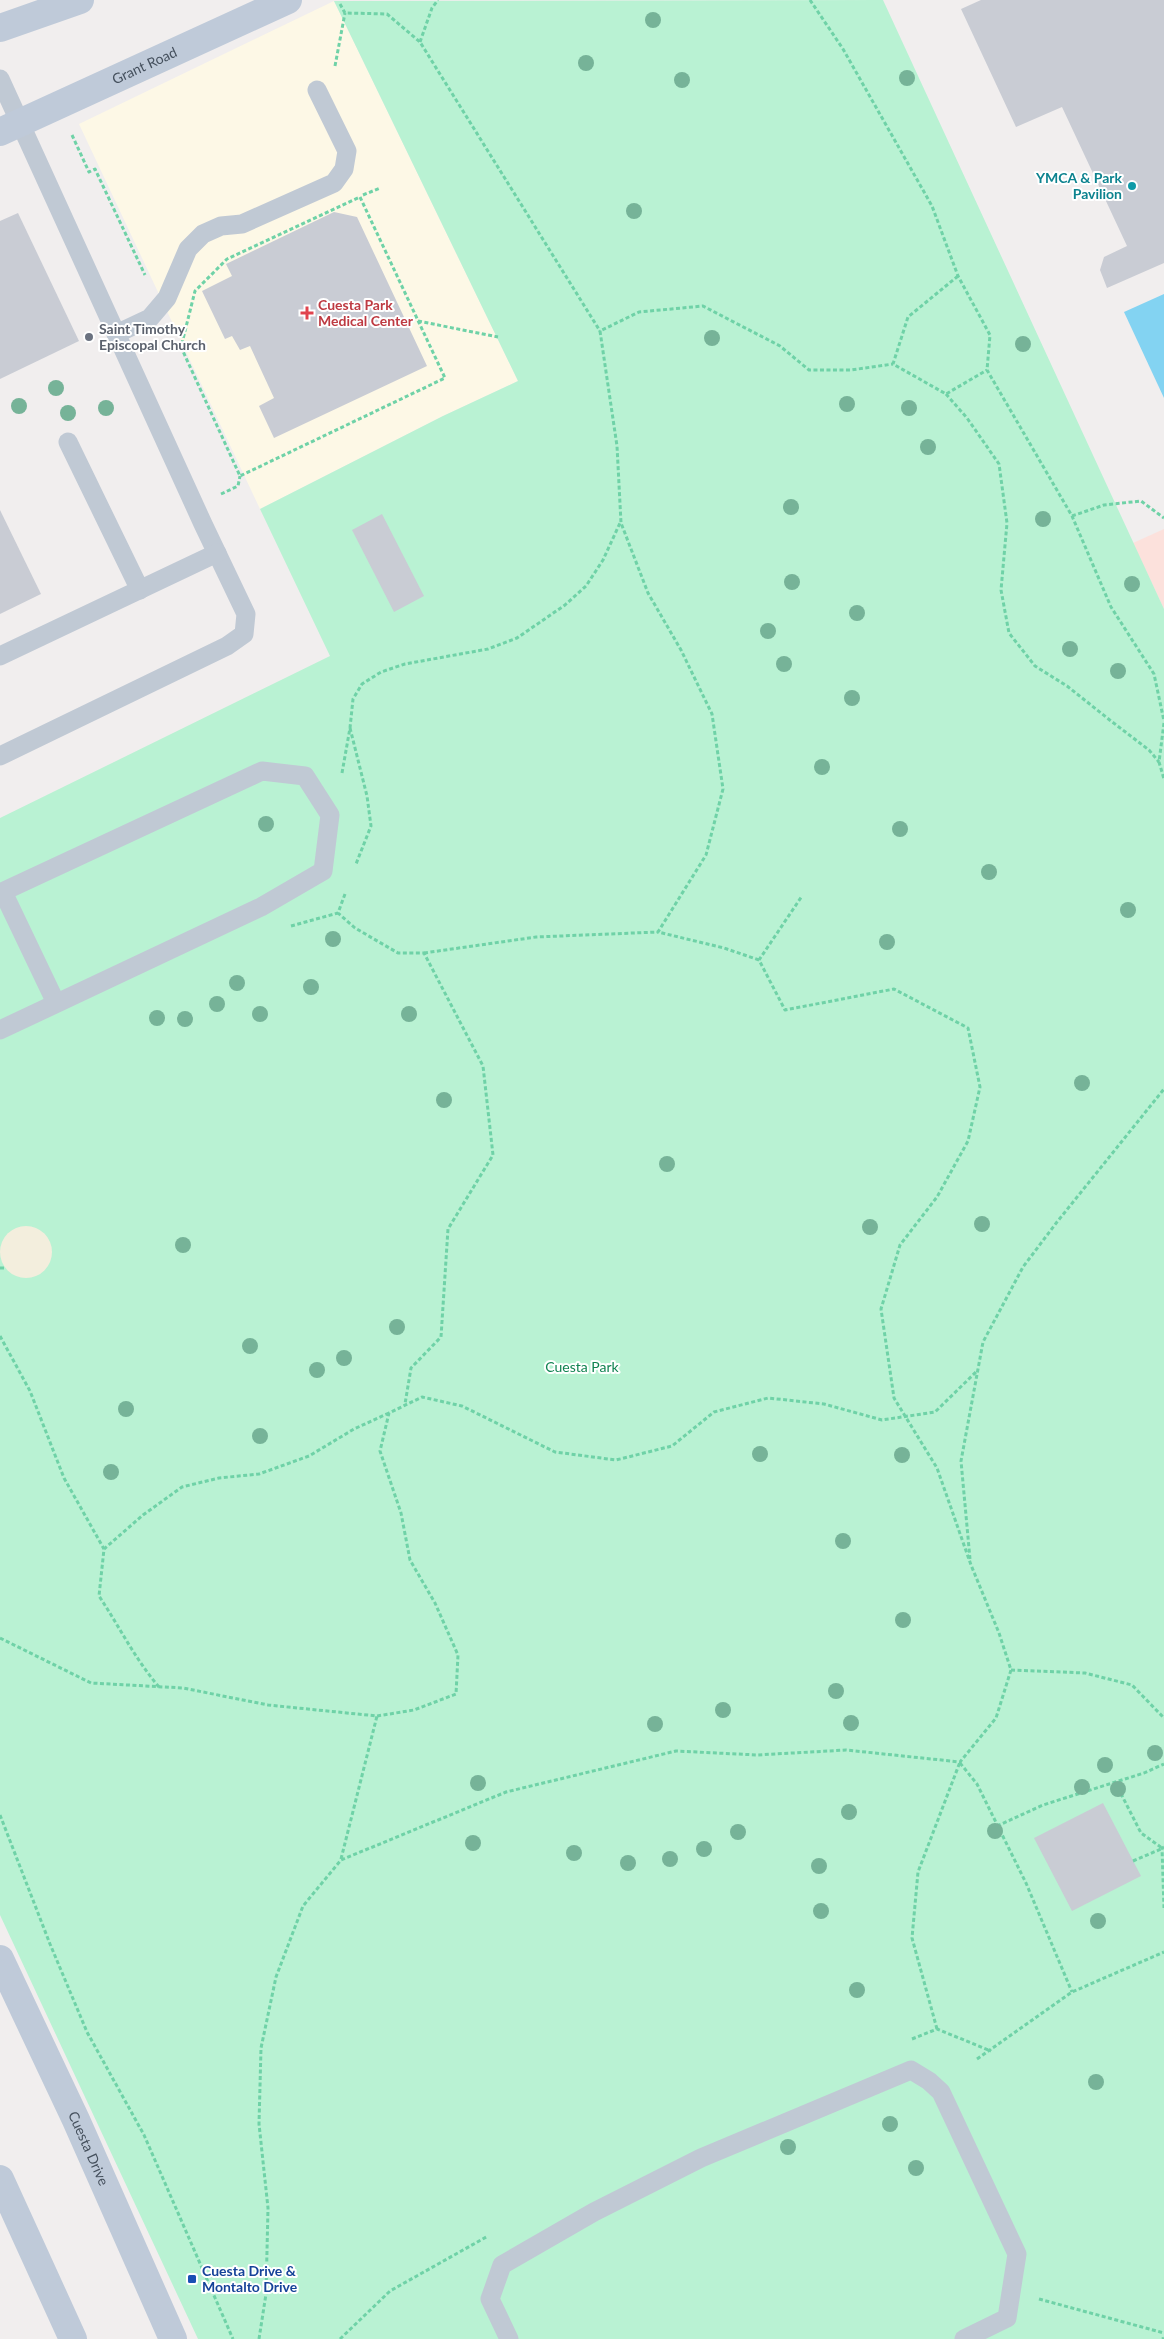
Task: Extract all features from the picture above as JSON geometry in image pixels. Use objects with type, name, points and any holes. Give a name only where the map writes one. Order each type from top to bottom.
[{"type":"main road","points":[[0,28],[80,0]]},
{"type":"main road","name":"Grant Road","points":[[10,127],[288,0]]},
{"type":"main road","name":"Cuesta Drive","points":[[0,1959],[76,2120],[173,2339]]},
{"type":"main road","points":[[0,2179],[73,2339]]},
{"type":"lane","points":[[0,79],[10,127],[116,334],[246,614],[244,634],[227,646],[0,756]]},
{"type":"lane","points":[[116,334],[150,318],[167,298],[188,249],[203,234],[221,226],[242,224],[334,183],[344,169],[347,151],[317,90]]},
{"type":"lane","points":[[68,442],[140,590]]},
{"type":"lane","points":[[0,656],[217,553]]},
{"type":"lane","points":[[0,1030],[261,908],[324,871],[330,815],[305,776],[262,771],[2,892],[56,1003]]},
{"type":"lane","points":[[509,2339],[490,2299],[502,2265],[594,2212],[701,2158],[911,2070],[941,2092],[1017,2254],[1007,2318],[964,2339]]},
{"type":"path","points":[[420,42],[432,8],[438,0]]},
{"type":"path","points":[[810,0],[843,49],[932,206],[958,276],[990,335],[987,370],[1072,516],[1111,607],[1154,674],[1164,722],[1158,762]]},
{"type":"path","points":[[334,71],[344,12],[340,4]]},
{"type":"path","points":[[344,12],[387,14],[420,42],[600,331],[617,446],[621,522],[648,593],[681,650],[712,714],[723,789],[706,855],[658,932]]},
{"type":"path","points":[[72,135],[89,172],[95,169],[145,276],[153,280]]},
{"type":"path","points":[[217,496],[238,486],[240,476],[181,347],[195,291],[227,259],[380,188]]},
{"type":"path","points":[[240,476],[445,378],[360,197]]},
{"type":"path","points":[[893,364],[908,317],[958,276]]},
{"type":"path","points":[[600,331],[639,312],[703,306],[780,346],[809,370],[851,370],[893,364],[946,394],[967,418],[999,464],[1007,523],[1001,590],[1009,633],[1035,666],[1067,686],[1149,750],[1158,762],[1164,779]]},
{"type":"path","points":[[418,321],[498,337]]},
{"type":"path","points":[[946,394],[987,370]]},
{"type":"path","points":[[1072,516],[1104,506],[1141,501],[1164,518]]},
{"type":"path","points":[[342,773],[350,728],[352,699],[362,684],[381,672],[405,664],[488,650],[517,638],[565,606],[586,586],[604,560],[621,522]]},
{"type":"path","points":[[350,728],[367,796],[371,826],[354,868]]},
{"type":"path","points":[[348,886],[338,913],[355,928],[398,953],[424,953],[536,937],[658,932],[724,948],[759,960],[786,1010],[894,989],[968,1028],[980,1087],[968,1141],[937,1197],[900,1245],[881,1309],[894,1398],[908,1417],[937,1468],[1011,1670],[996,1718],[960,1762],[918,1872],[912,1938],[937,2029]]},
{"type":"path","points":[[759,960],[802,896]]},
{"type":"path","points":[[405,1404],[412,1368],[441,1337],[448,1229],[493,1155],[483,1066],[424,953]]},
{"type":"path","points":[[971,1565],[961,1461],[983,1342],[1023,1267],[1164,1089]]},
{"type":"path","points":[[0,1268],[6,1268]]},
{"type":"path","points":[[0,1336],[30,1391],[64,1478],[104,1549],[99,1596],[123,1631],[141,1665],[159,1687]]},
{"type":"path","points":[[104,1549],[143,1515],[182,1487],[219,1478],[259,1474],[309,1456],[354,1429],[422,1397],[462,1406],[555,1452],[616,1460],[672,1446],[714,1412],[768,1398],[824,1404],[882,1420],[935,1412],[978,1370]]},
{"type":"path","points":[[0,1638],[91,1683],[183,1688],[268,1705],[377,1716],[414,1710],[456,1694],[458,1655],[435,1603],[410,1560],[401,1513],[380,1451],[389,1413]]},
{"type":"path","points":[[1011,1670],[1084,1673],[1132,1685],[1164,1718]]},
{"type":"path","points":[[259,2339],[266,2294],[268,2208],[259,2124],[261,2048],[276,1976],[303,1906],[341,1860],[377,1716]]},
{"type":"path","points":[[341,1860],[506,1792],[676,1751],[757,1755],[846,1750],[960,1762],[977,1784],[1026,1883],[1072,1992]]},
{"type":"path","points":[[997,1826],[1043,1805],[1144,1773],[1164,1764]]},
{"type":"path","points":[[1116,1782],[1141,1833],[1163,1848]]},
{"type":"path","points":[[0,1816],[87,2032],[144,2135],[233,2339]]},
{"type":"path","points":[[1133,1861],[1163,1848]]},
{"type":"path","points":[[1163,1848],[1164,1908]]},
{"type":"path","points":[[977,2059],[1072,1992],[1164,1952]]},
{"type":"path","points":[[1012,2291],[1164,2333]]},
{"type":"shaded area","points":[[334,1],[518,381],[443,416],[260,509],[79,124]]},
{"type":"shaded area","points":[[1164,529],[1164,609],[1133,543]]},
{"type":"green space","name":"Cuesta Park","points":[[883,0],[1164,609],[1164,2339],[198,2339],[0,1915],[0,818],[330,656],[260,509],[443,416],[518,381],[334,1]]},
{"type":"sand","points":[[26,1226],[36,1228],[44,1234],[50,1242],[52,1252],[50,1262],[44,1270],[36,1276],[26,1278],[16,1276],[8,1270],[2,1262],[0,1252],[2,1242],[8,1234],[16,1228]]},
{"type":"water","points":[[1164,294],[1164,398],[1124,312]]},
{"type":"building","name":"YMCA & Park Pavilion","points":[[981,0],[1164,0],[1164,263],[1107,288],[1100,270],[1104,257],[1127,246],[1062,107],[1016,127],[961,9]]},
{"type":"building","name":"Cuesta Park Medical Center","points":[[334,212],[357,217],[427,366],[274,438],[259,406],[274,398],[250,346],[240,350],[232,336],[225,339],[202,291],[232,276],[226,264]]},
{"type":"building","points":[[18,213],[79,341],[0,379],[0,221]]},
{"type":"building","points":[[0,510],[41,594],[0,614]]},
{"type":"building","points":[[382,514],[424,596],[394,612],[352,530]]},
{"type":"building","points":[[1103,1803],[1141,1876],[1072,1911],[1034,1838]]},
{"type":"place","name":"YMCA & Park Pavilion","points":[[1132,186]]},
{"type":"place","name":"Cuesta Park Medical Center","points":[[307,313]]},
{"type":"place","name":"Saint Timothy Episcopal Church","points":[[89,337]]},
{"type":"place","name":"Cuesta Drive & Montalto Drive","points":[[192,2279]]}]
